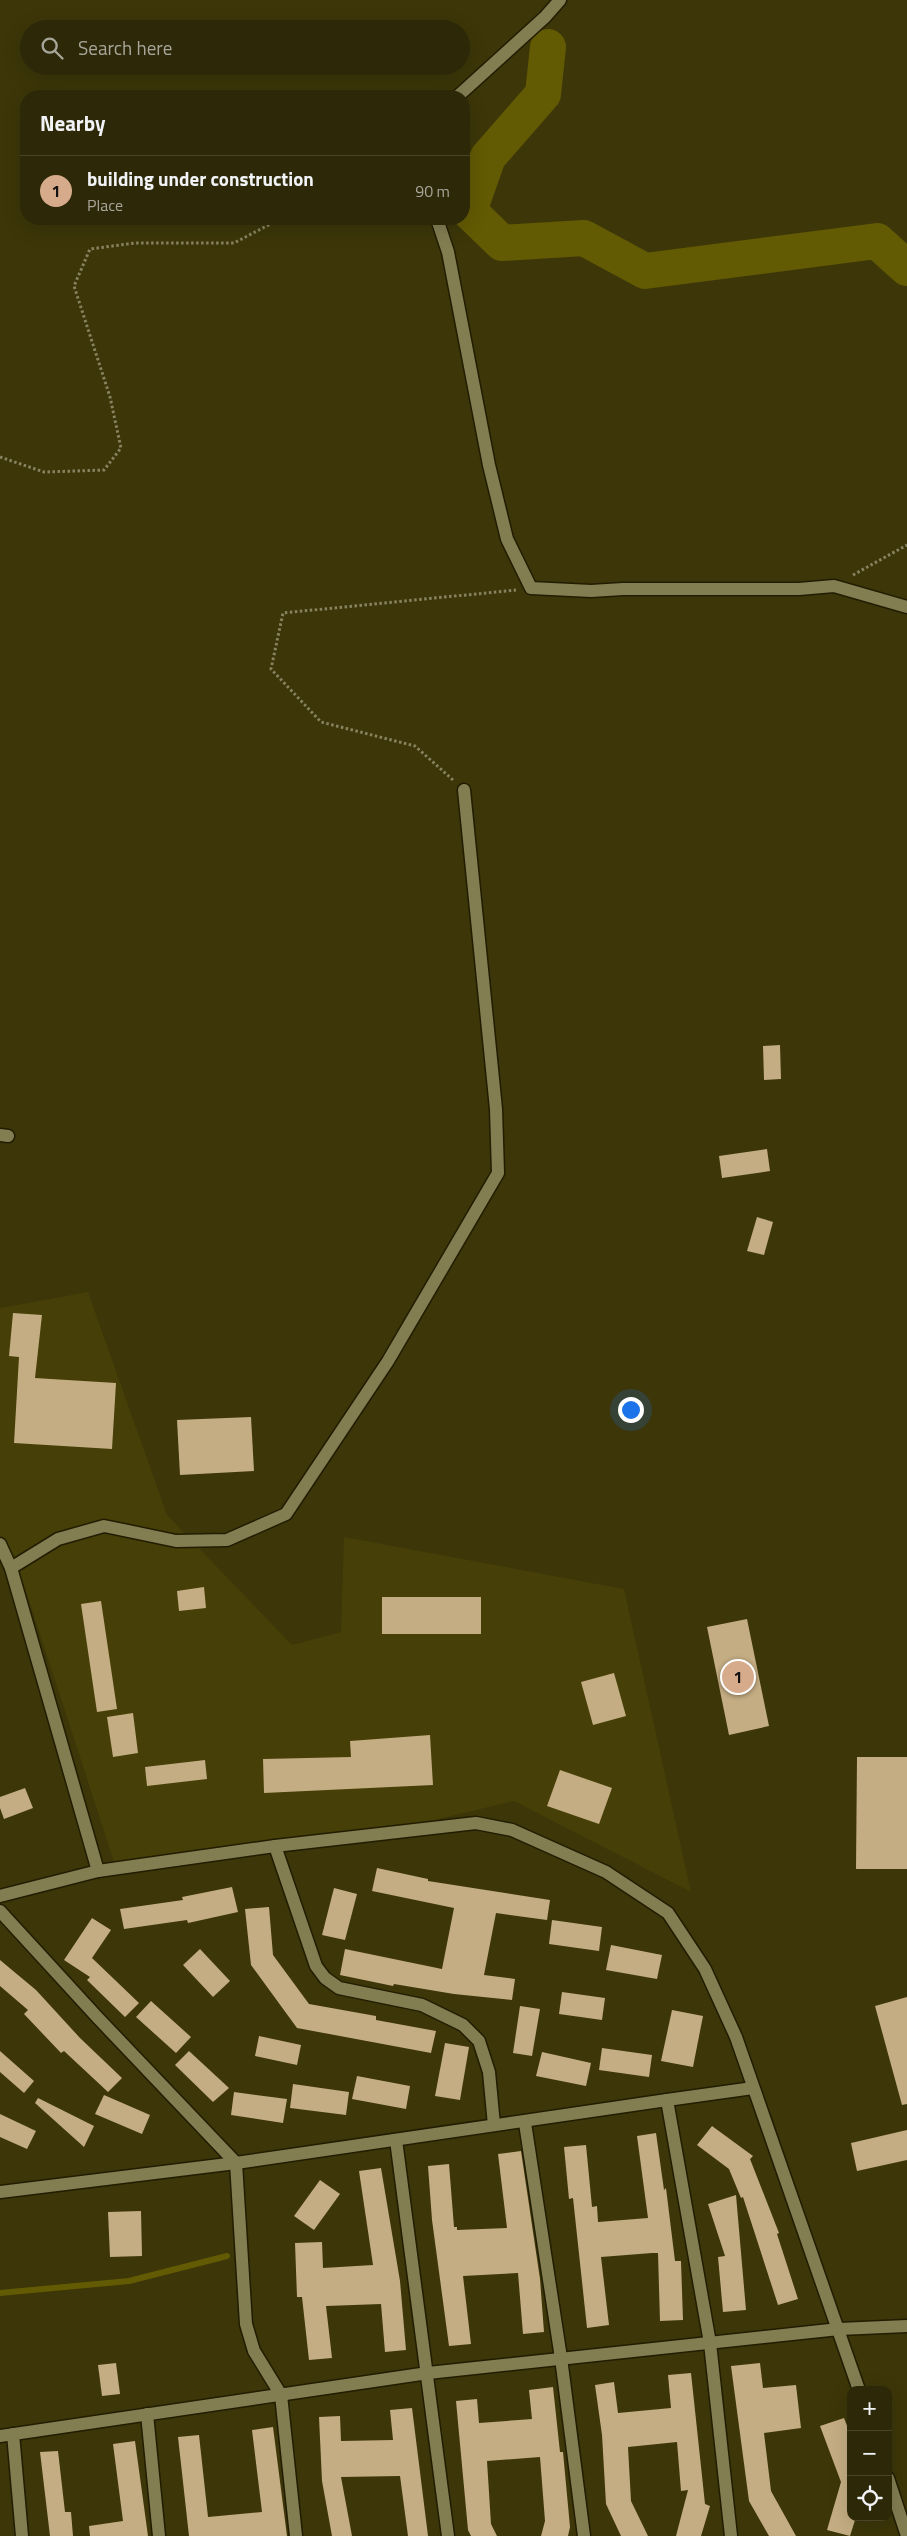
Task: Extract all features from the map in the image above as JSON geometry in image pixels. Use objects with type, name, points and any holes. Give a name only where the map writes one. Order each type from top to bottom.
[{"type":"street","points":[[465,90],[545,17],[560,0]]},
{"type":"street","points":[[439,225],[448,252],[489,466],[507,539],[531,588],[590,591],[622,589],[800,589],[834,586],[907,607]]},
{"type":"street","points":[[11,1568],[58,1539],[104,1526],[176,1541],[227,1540],[286,1514],[388,1361],[498,1173],[496,1109],[464,790]]},
{"type":"street","points":[[0,1544],[11,1568],[98,1871]]},
{"type":"street","points":[[0,1896],[98,1871],[275,1846],[476,1823],[512,1830],[606,1872],[668,1913],[705,1969],[736,2037],[752,2088],[839,2328],[858,2386]]},
{"type":"street","points":[[275,1846],[316,1966],[325,1978],[339,1988],[422,2005],[463,2025],[479,2041],[489,2072],[494,2125]]},
{"type":"street","points":[[0,1911],[98,2018],[236,2163],[246,2324],[254,2351],[281,2395],[296,2536]]},
{"type":"street","points":[[0,2192],[236,2163],[752,2088]]},
{"type":"street","points":[[667,2100],[710,2343],[731,2536]]},
{"type":"street","points":[[524,2122],[561,2358],[584,2536]]},
{"type":"street","points":[[396,2140],[448,2536]]},
{"type":"street","points":[[22,2536],[6,2435],[428,2373],[839,2328],[907,2326]]},
{"type":"street","points":[[147,2414],[159,2536]]},
{"type":"street","points":[[892,2490],[907,2536]]},
{"type":"path","points":[[0,457],[44,472],[104,470],[121,448],[110,397],[74,286],[90,249],[135,244],[234,244],[269,225]]},
{"type":"path","points":[[834,586],[907,545]]},
{"type":"path","points":[[464,790],[415,746],[321,722],[271,669],[283,613],[531,588]]},
{"type":"shaded area","points":[[88,1292],[167,1515],[292,1645],[341,1632],[344,1537],[624,1589],[691,1892],[514,1801],[396,1829],[117,1871],[22,1579],[0,1541],[0,1308]]},
{"type":"building","points":[[780,1045],[781,1079],[764,1080],[763,1046]]},
{"type":"building","points":[[767,1149],[770,1171],[722,1178],[719,1156]]},
{"type":"building","points":[[757,1217],[773,1222],[764,1255],[747,1251]]},
{"type":"building","points":[[13,1313],[42,1315],[35,1378],[116,1383],[112,1449],[14,1443],[19,1357],[9,1356]]},
{"type":"building","points":[[251,1417],[254,1471],[180,1475],[177,1420]]},
{"type":"building","points":[[204,1587],[206,1608],[179,1611],[177,1591]]},
{"type":"building","points":[[382,1597],[481,1597],[481,1634],[382,1634]]},
{"type":"building","points":[[101,1601],[117,1709],[97,1712],[81,1604]]},
{"type":"building","points":[[747,1619],[769,1726],[729,1735],[707,1627]]},
{"type":"building","points":[[614,1673],[626,1716],[593,1725],[581,1682]]},
{"type":"building","points":[[133,1713],[138,1753],[113,1757],[107,1717]]},
{"type":"building","points":[[430,1735],[433,1785],[264,1793],[263,1759],[351,1757],[350,1741]]},
{"type":"building","points":[[857,1757],[907,1757],[907,1869],[856,1869]]},
{"type":"building","points":[[205,1760],[207,1779],[147,1786],[145,1767]]},
{"type":"building","points":[[560,1770],[612,1788],[599,1824],[547,1806]]},
{"type":"building","points":[[25,1788],[33,1808],[4,1819],[0,1808],[0,1797]]},
{"type":"building","points":[[377,1868],[428,1879],[428,1881],[550,1900],[547,1920],[496,1913],[484,1975],[515,1979],[512,2000],[454,1994],[394,1984],[393,1986],[340,1975],[345,1949],[442,1969],[454,1908],[372,1891]]},
{"type":"building","points":[[232,1887],[238,1912],[188,1923],[187,1920],[124,1929],[120,1909],[183,1900],[182,1897]]},
{"type":"building","points":[[334,1888],[357,1894],[345,1940],[322,1935]]},
{"type":"building","points":[[269,1907],[273,1955],[309,2004],[376,2016],[376,2020],[436,2031],[431,2053],[297,2028],[251,1965],[245,1909]]},
{"type":"building","points":[[92,1918],[111,1930],[92,1958],[139,2003],[125,2017],[87,1980],[90,1977],[64,1960]]},
{"type":"building","points":[[552,1920],[602,1927],[599,1951],[549,1944]]},
{"type":"building","points":[[611,1945],[662,1955],[657,1979],[606,1970]]},
{"type":"building","points":[[200,1949],[230,1981],[213,1997],[183,1965]]},
{"type":"building","points":[[0,1960],[36,1990],[80,2038],[122,2078],[108,2092],[64,2051],[61,2053],[24,2014],[28,2010],[0,1986]]},
{"type":"building","points":[[562,1992],[605,1998],[602,2020],[559,2014]]},
{"type":"building","points":[[907,1997],[907,2104],[902,2105],[875,2006]]},
{"type":"building","points":[[151,2001],[191,2037],[176,2053],[136,2017]]},
{"type":"building","points":[[520,2006],[540,2009],[532,2056],[513,2053]]},
{"type":"building","points":[[672,2010],[703,2016],[693,2067],[661,2061]]},
{"type":"building","points":[[259,2036],[301,2045],[297,2065],[255,2056]]},
{"type":"building","points":[[445,2043],[469,2047],[460,2100],[435,2096]]},
{"type":"building","points":[[602,2048],[652,2055],[649,2077],[599,2070]]},
{"type":"building","points":[[0,2051],[34,2081],[24,2093],[0,2072]]},
{"type":"building","points":[[189,2051],[229,2088],[213,2102],[175,2065]]},
{"type":"building","points":[[542,2052],[591,2063],[586,2086],[536,2076]]},
{"type":"building","points":[[357,2076],[410,2086],[406,2109],[352,2099]]},
{"type":"building","points":[[293,2084],[349,2092],[346,2115],[290,2108]]},
{"type":"building","points":[[234,2092],[287,2099],[283,2123],[231,2115]]},
{"type":"building","points":[[104,2095],[150,2115],[142,2134],[95,2114]]},
{"type":"building","points":[[38,2098],[94,2126],[84,2147],[35,2103]]},
{"type":"building","points":[[0,2114],[36,2131],[27,2149],[0,2137]]},
{"type":"building","points":[[712,2126],[753,2156],[750,2159],[779,2233],[777,2234],[798,2299],[778,2305],[743,2197],[741,2198],[729,2169],[697,2145]]},
{"type":"building","points":[[907,2130],[907,2160],[857,2171],[851,2143]]},
{"type":"building","points":[[656,2133],[664,2190],[666,2188],[675,2261],[681,2261],[683,2320],[660,2321],[658,2253],[601,2257],[609,2325],[587,2328],[573,2198],[569,2199],[564,2147],[586,2145],[592,2207],[597,2206],[598,2222],[648,2218],[637,2136]]},
{"type":"building","points":[[521,2151],[540,2279],[544,2332],[523,2334],[518,2273],[463,2276],[471,2344],[449,2346],[432,2220],[428,2166],[449,2164],[454,2227],[457,2227],[457,2230],[507,2228],[498,2154]]},
{"type":"building","points":[[381,2168],[400,2281],[406,2350],[385,2352],[381,2304],[326,2306],[332,2358],[309,2360],[302,2297],[297,2297],[295,2243],[322,2242],[323,2268],[373,2265],[359,2171]]},
{"type":"building","points":[[320,2180],[340,2194],[314,2230],[294,2216]]},
{"type":"building","points":[[736,2195],[746,2310],[723,2312],[718,2257],[725,2256],[708,2204]]},
{"type":"building","points":[[141,2211],[142,2256],[110,2257],[108,2212]]},
{"type":"building","points":[[116,2363],[120,2394],[102,2396],[98,2365]]},
{"type":"building","points":[[760,2363],[763,2388],[796,2385],[801,2428],[764,2433],[771,2491],[796,2536],[769,2536],[749,2501],[731,2366]]},
{"type":"building","points":[[691,2373],[705,2504],[710,2506],[701,2536],[676,2536],[688,2490],[681,2491],[677,2442],[628,2447],[631,2501],[648,2536],[621,2536],[606,2504],[602,2435],[595,2385],[614,2382],[618,2413],[671,2408],[668,2375]]},
{"type":"building","points":[[553,2387],[560,2452],[563,2452],[570,2527],[568,2536],[541,2536],[545,2521],[540,2457],[487,2461],[491,2524],[497,2536],[471,2536],[468,2530],[456,2401],[477,2399],[479,2423],[532,2419],[529,2390]]},
{"type":"building","points":[[412,2408],[428,2536],[408,2536],[400,2476],[341,2477],[352,2536],[332,2536],[322,2481],[319,2417],[340,2416],[341,2441],[393,2440],[390,2410]]},
{"type":"building","points":[[844,2418],[847,2426],[847,2521],[855,2521],[850,2536],[827,2530],[841,2482],[820,2426]]},
{"type":"building","points":[[273,2427],[287,2536],[189,2536],[178,2437],[199,2435],[208,2517],[262,2512],[252,2430]]},
{"type":"building","points":[[135,2441],[148,2536],[90,2536],[89,2526],[123,2521],[113,2444]]},
{"type":"building","points":[[58,2451],[65,2512],[71,2512],[73,2536],[50,2536],[40,2452]]},
{"type":"waterway","points":[[470,208],[488,157],[543,94],[548,47]]},
{"type":"waterway","points":[[470,212],[502,243],[584,238],[645,271],[877,241],[907,268]]},
{"type":"waterway","points":[[0,2293],[129,2281],[227,2256]]},
{"type":"place","name":"building under construction","points":[[738,1677]]}]
